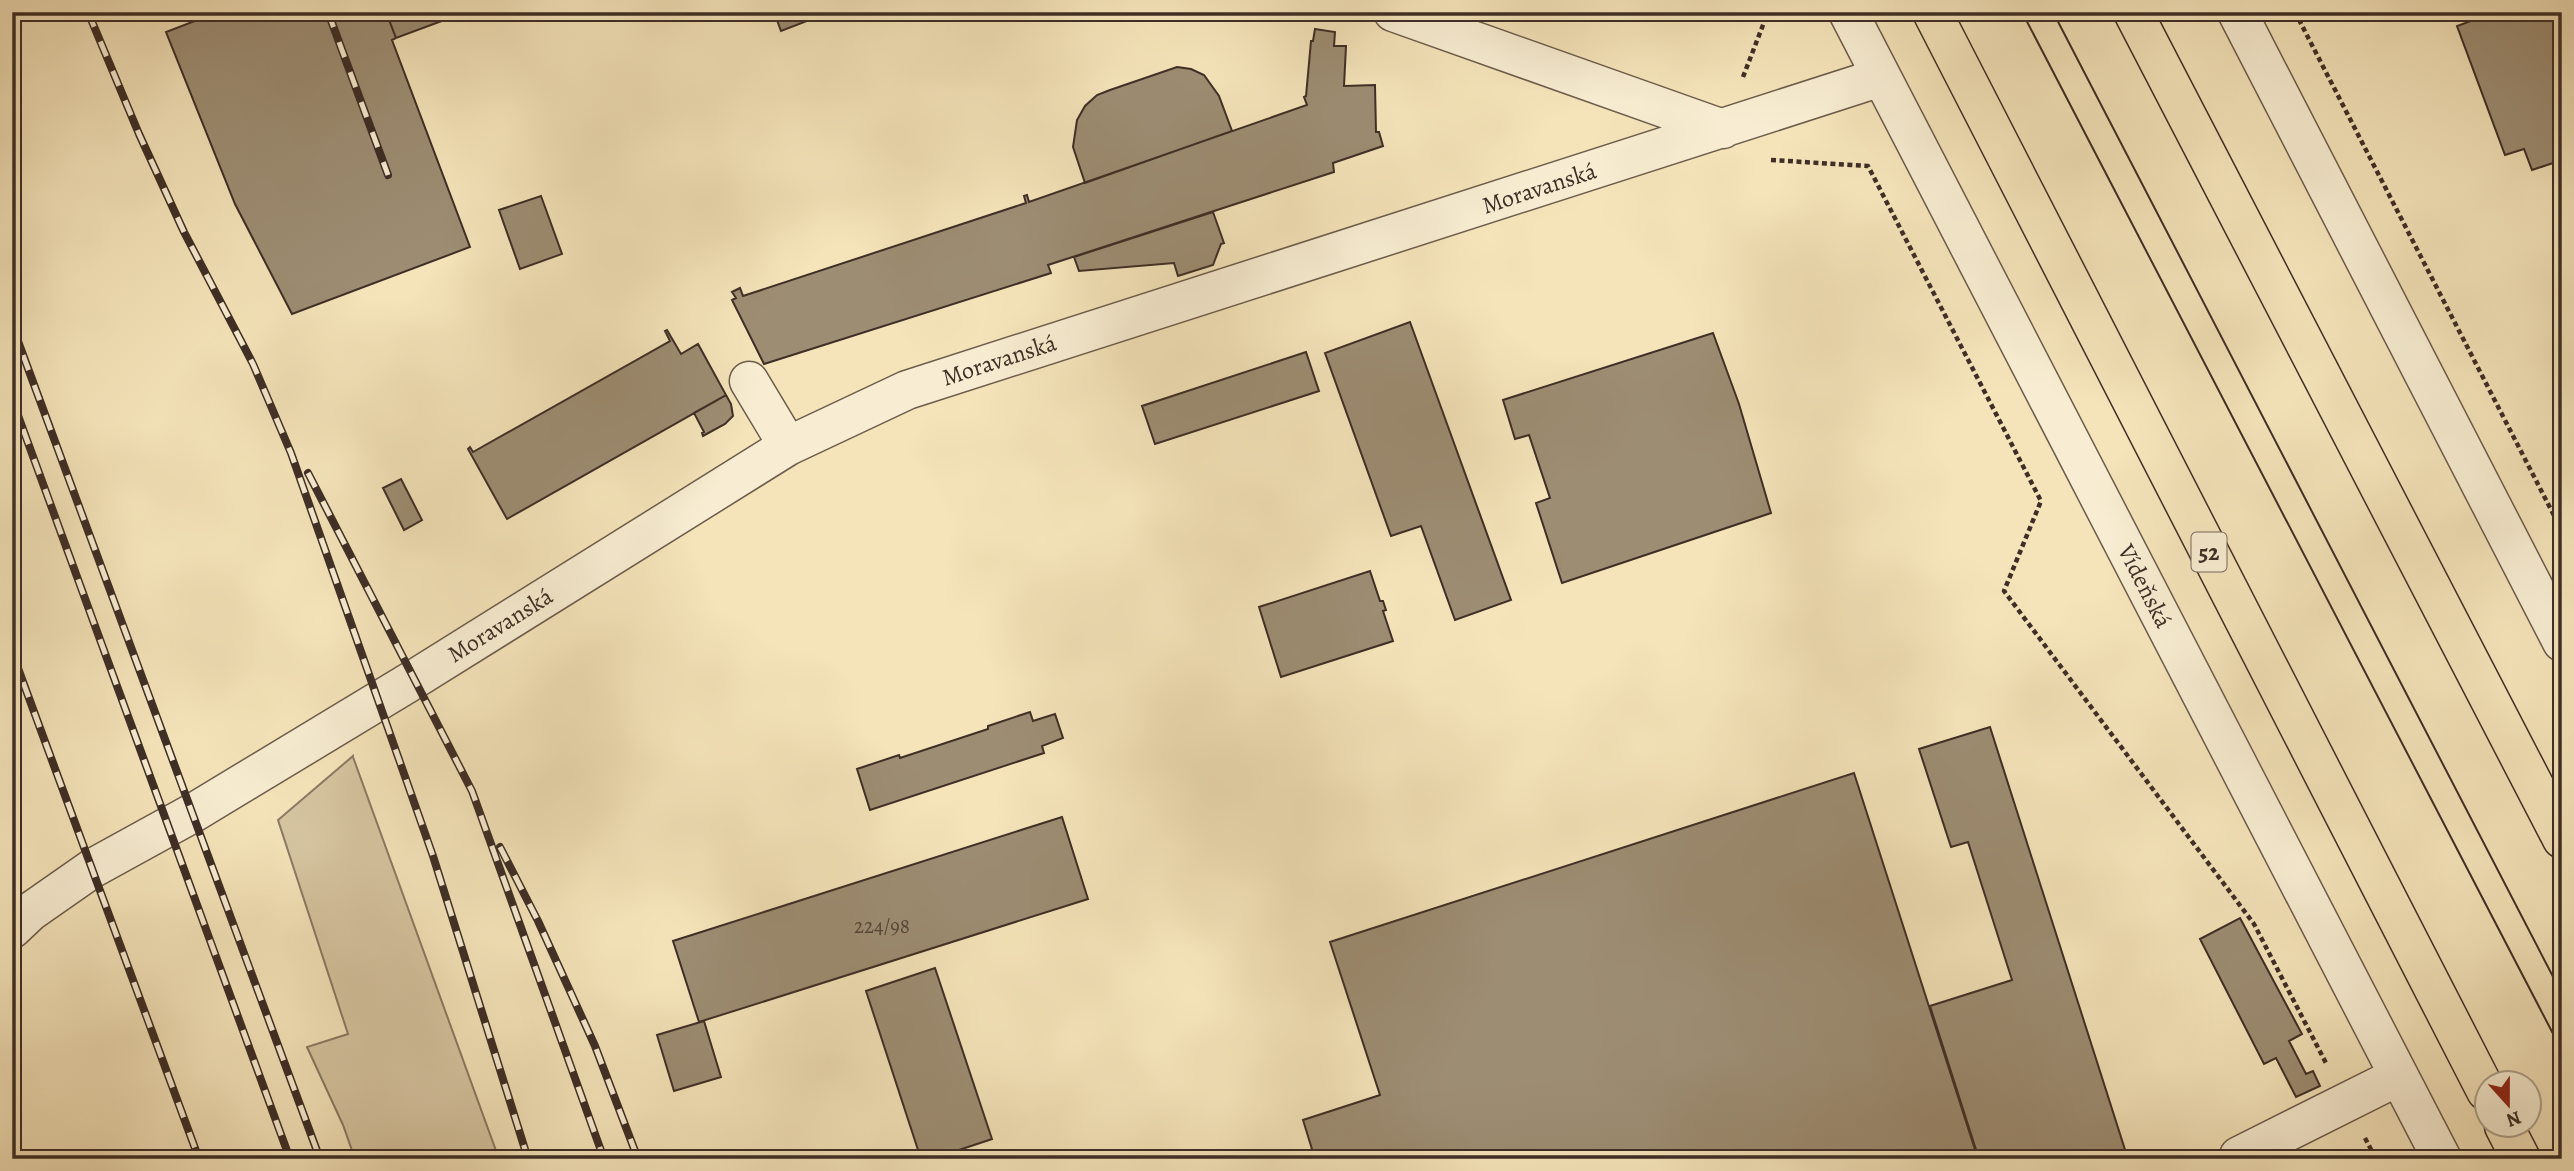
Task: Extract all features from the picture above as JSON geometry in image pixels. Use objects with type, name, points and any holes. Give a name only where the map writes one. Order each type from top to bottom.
[{"type":"highway","name":"52","points":[[1932,12],[2476,1070]]},
{"type":"highway","points":[[2133,12],[2562,839]]},
{"type":"highway","points":[[2512,1140],[2521,1159]]},
{"type":"street","points":[[1393,12],[1723,129]]},
{"type":"street","name":"Vídeňská","points":[[1848,12],[2442,1159]]},
{"type":"street","points":[[2237,12],[2562,642]]},
{"type":"street","name":"Moravanská","points":[[21,920],[93,867],[193,813],[413,680],[788,446],[906,390],[1881,77]]},
{"type":"street","points":[[749,381],[788,446]]},
{"type":"street","points":[[2239,1156],[2399,1076]]},
{"type":"path","points":[[1768,12],[1723,129],[1738,158],[1868,166],[2041,501],[2004,591],[2254,924],[2376,1159]]},
{"type":"path","points":[[2295,12],[2562,531]]},
{"type":"shaded area","points":[[353,756],[499,1159],[355,1159],[343,1125],[307,1047],[348,1034],[278,820]]},
{"type":"building","points":[[218,12],[386,12],[396,38],[392,40],[470,247],[292,314],[235,204],[166,32]]},
{"type":"building","points":[[386,12],[466,12],[396,38]]},
{"type":"building","points":[[774,12],[830,12],[781,31]]},
{"type":"building","points":[[2495,12],[2562,12],[2562,160],[2532,170],[2524,149],[2505,155],[2457,26]]},
{"type":"building","points":[[1315,29],[1335,32],[1334,46],[1346,46],[1344,86],[1375,85],[1376,132],[1379,132],[1383,146],[1333,163],[1334,172],[1048,265],[1051,273],[764,364],[732,300],[736,298],[732,292],[740,288],[743,296],[1026,203],[1024,196],[1027,195],[1029,202],[1307,105],[1304,97]]},
{"type":"building","points":[[1177,67],[1204,75],[1219,96],[1232,131],[1085,183],[1073,147],[1077,120],[1085,106],[1097,95]]},
{"type":"building","points":[[541,196],[562,254],[520,269],[499,210]]},
{"type":"building","points":[[1213,212],[1224,243],[1221,244],[1213,265],[1178,276],[1174,263],[1079,271],[1074,257]]},
{"type":"building","points":[[1410,322],[1511,600],[1455,620],[1421,526],[1391,536],[1325,353]]},
{"type":"building","points":[[667,330],[681,354],[698,344],[726,395],[507,519],[468,449],[470,447],[473,452],[670,341],[665,331]]},
{"type":"building","points":[[1713,333],[1739,404],[1771,513],[1562,583],[1536,503],[1550,498],[1529,435],[1515,439],[1503,400]]},
{"type":"building","points":[[1306,352],[1319,391],[1155,444],[1142,406]]},
{"type":"building","points":[[726,395],[733,416],[725,424],[703,436],[704,432],[694,413]]},
{"type":"building","points":[[401,479],[422,520],[404,530],[383,488]]},
{"type":"building","points":[[1370,571],[1380,601],[1383,601],[1386,610],[1383,611],[1393,641],[1281,677],[1259,607]]},
{"type":"building","points":[[1030,712],[1033,721],[1055,714],[1063,738],[1042,746],[1044,753],[870,810],[857,769],[899,755],[900,758]]},
{"type":"building","points":[[1990,727],[2128,1159],[1979,1159],[1930,1006],[2012,980],[1968,842],[1951,847],[1919,749]]},
{"type":"building","points":[[1854,773],[1978,1159],[1315,1159],[1303,1120],[1380,1095],[1330,942]]},
{"type":"building","points":[[1062,817],[1088,899],[699,1022],[673,941]]},
{"type":"building","points":[[2240,918],[2302,1034],[2289,1041],[2306,1074],[2313,1071],[2320,1086],[2296,1097],[2276,1058],[2264,1064],[2200,939]]},
{"type":"building","points":[[935,968],[992,1139],[932,1159],[921,1159],[866,991]]},
{"type":"building","points":[[704,1021],[721,1077],[674,1091],[657,1035]]},
{"type":"tram line","points":[[2022,12],[2562,1051]]},
{"type":"tram line","points":[[2053,12],[2562,994]]},
{"type":"railway","points":[[88,12],[184,232],[253,364],[291,453],[433,856],[528,1159]]},
{"type":"railway","points":[[328,12],[388,175]]},
{"type":"railway","points":[[12,325],[320,1159]]},
{"type":"railway","points":[[12,399],[290,1159]]},
{"type":"railway","points":[[308,473],[472,791],[604,1159]]},
{"type":"railway","points":[[12,652],[199,1159]]},
{"type":"railway","points":[[500,847],[538,921],[595,1046],[638,1159]]}]
